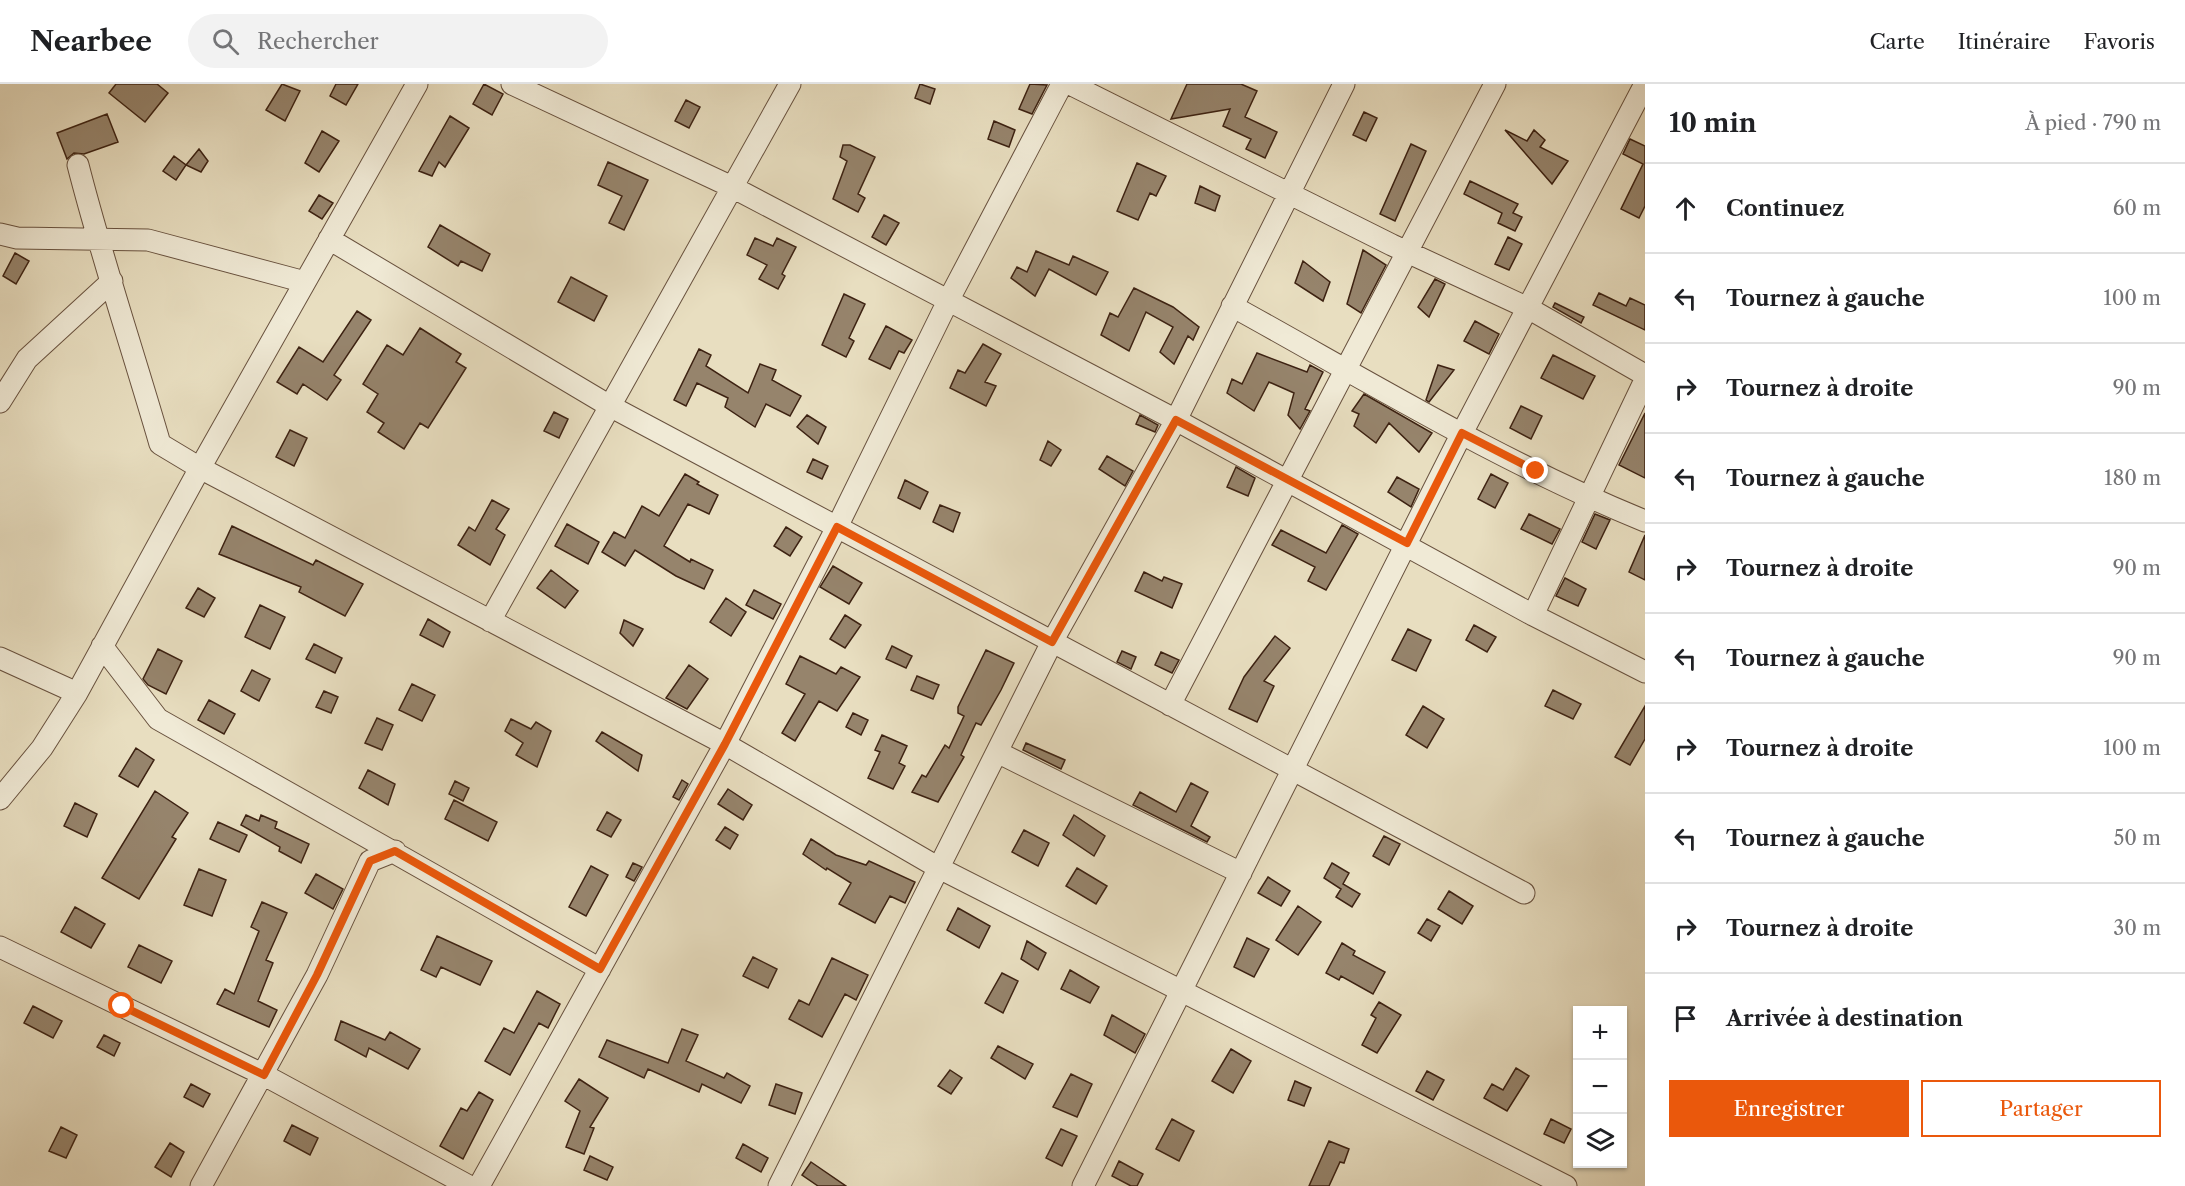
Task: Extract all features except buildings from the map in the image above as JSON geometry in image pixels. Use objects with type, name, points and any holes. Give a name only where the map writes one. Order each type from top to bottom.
[{"type":"street","points":[[0,799],[42,748],[76,693],[417,84]]},
{"type":"street","points":[[512,84],[732,187],[1290,480],[1533,615],[1645,672]]},
{"type":"street","points":[[490,621],[790,84]]},
{"type":"street","points":[[479,1186],[725,744],[837,527],[948,301],[1062,84]]},
{"type":"street","points":[[1070,84],[1408,253],[1528,308],[1645,375]]},
{"type":"street","points":[[779,1186],[1052,642],[1176,420],[1344,84]]},
{"type":"street","points":[[1170,705],[1290,480],[1495,84]]},
{"type":"street","points":[[1083,1186],[1462,433],[1644,84]]},
{"type":"street","points":[[78,165],[96,237],[112,281],[160,444],[200,468],[725,744],[939,868],[1181,993],[1566,1186]]},
{"type":"street","points":[[0,234],[16,238],[96,237],[148,240],[305,282]]},
{"type":"street","points":[[329,239],[609,405],[1524,893]]},
{"type":"street","points":[[0,402],[27,359],[112,281]]},
{"type":"street","points":[[1232,306],[1462,433],[1590,499],[1645,521]]},
{"type":"street","points":[[1533,615],[1645,380]]},
{"type":"street","points":[[102,646],[158,718],[600,969]]},
{"type":"street","points":[[0,658],[76,693]]},
{"type":"street","points":[[997,752],[1241,873]]},
{"type":"street","points":[[201,1186],[317,975],[370,861],[395,851]]},
{"type":"street","points":[[0,947],[264,1075],[469,1186]]},
{"type":"route","points":[[122,1006],[264,1075],[317,975],[370,861],[395,851],[600,969],[725,744],[837,527],[1052,642],[1176,420],[1407,543],[1462,433],[1536,471]]}]
